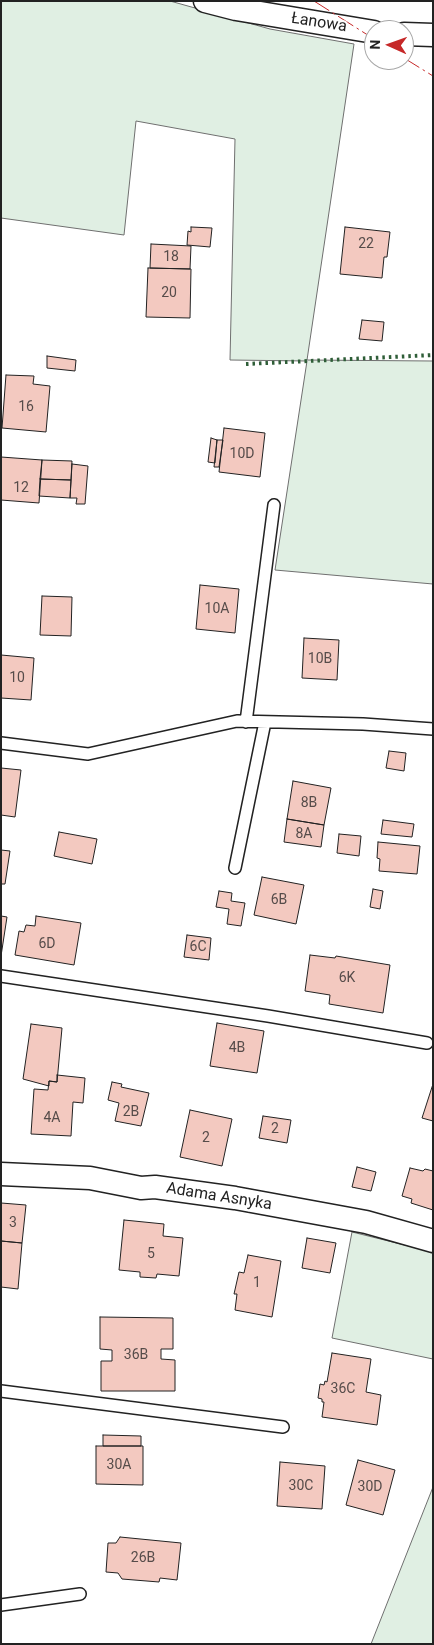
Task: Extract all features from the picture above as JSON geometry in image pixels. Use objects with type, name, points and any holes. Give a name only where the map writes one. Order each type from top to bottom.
[{"type":"street","name":"Łanowa","points":[[205,1],[236,9],[364,30]]},
{"type":"street","points":[[414,34],[433,35]]},
{"type":"street","name":"Adama Asnyka","points":[[1,1174],[90,1178],[141,1188],[155,1187],[235,1198],[366,1222],[433,1241]]},
{"type":"lane","points":[[246,722],[274,505]]},
{"type":"lane","points":[[1,743],[88,754],[237,721],[363,724],[433,730]]},
{"type":"lane","points":[[236,868],[265,722]]},
{"type":"lane","points":[[1,976],[268,1016],[427,1043]]},
{"type":"lane","points":[[1,1391],[282,1427]]},
{"type":"lane","points":[[1,1605],[80,1594]]},
{"type":"green space","points":[[1,1],[170,1],[270,29],[354,44],[307,360],[433,361],[433,584],[275,570],[307,361],[230,360],[235,139],[136,121],[124,235],[1,218]]},
{"type":"green space","points":[[352,1232],[433,1252],[433,1359],[332,1338]]},
{"type":"green space","points":[[433,1487],[433,1644],[371,1644]]},
{"type":"building","points":[[191,227],[212,228],[210,247],[187,245],[188,231],[191,232]]},
{"type":"building","points":[[345,227],[390,232],[387,257],[384,257],[382,278],[340,274]]},
{"type":"building","points":[[151,244],[191,246],[190,269],[150,268]]},
{"type":"building","points":[[148,268],[191,269],[190,318],[146,317]]},
{"type":"building","points":[[362,320],[384,322],[382,341],[359,339]]},
{"type":"building","points":[[47,356],[76,360],[75,371],[47,368]]},
{"type":"building","points":[[6,375],[34,376],[33,384],[50,386],[46,432],[2,428]]},
{"type":"building","points":[[224,428],[265,433],[260,477],[219,472]]},
{"type":"building","points":[[211,438],[217,440],[215,463],[208,462]]},
{"type":"building","points":[[217,440],[223,440],[219,467],[214,467]]},
{"type":"building","points":[[1,457],[42,460],[39,503],[1,500]]},
{"type":"building","points":[[42,460],[72,461],[71,480],[40,479]]},
{"type":"building","points":[[72,464],[88,466],[85,504],[76,504],[77,498],[70,498]]},
{"type":"building","points":[[40,479],[71,480],[70,498],[39,496]]},
{"type":"building","points":[[200,585],[239,589],[235,633],[196,629]]},
{"type":"building","points":[[42,596],[72,597],[71,636],[40,635]]},
{"type":"building","points":[[304,638],[339,640],[337,680],[302,678]]},
{"type":"building","points":[[1,655],[34,658],[31,700],[1,698]]},
{"type":"building","points":[[389,751],[406,753],[404,771],[386,768]]},
{"type":"building","points":[[1,768],[21,770],[15,817],[1,815]]},
{"type":"building","points":[[293,781],[331,788],[324,825],[287,819]]},
{"type":"building","points":[[287,819],[324,825],[321,847],[284,842]]},
{"type":"building","points":[[383,820],[414,824],[412,837],[381,834]]},
{"type":"building","points":[[59,832],[97,839],[92,864],[54,856]]},
{"type":"building","points":[[339,834],[361,836],[359,856],[337,853]]},
{"type":"building","points":[[378,842],[420,846],[417,874],[379,871],[380,859],[377,858]]},
{"type":"building","points":[[1,850],[10,851],[5,884],[1,884]]},
{"type":"building","points":[[262,877],[304,885],[296,924],[254,915]]},
{"type":"building","points":[[373,889],[383,891],[380,909],[370,907]]},
{"type":"building","points":[[219,891],[232,893],[231,901],[245,903],[241,926],[227,924],[229,909],[216,907]]},
{"type":"building","points":[[1,916],[7,917],[1,956]]},
{"type":"building","points":[[36,916],[81,923],[74,965],[15,955],[19,931],[24,932],[26,925],[35,926]]},
{"type":"building","points":[[187,935],[211,938],[209,960],[184,957]]},
{"type":"building","points":[[310,955],[335,958],[336,956],[390,965],[383,1013],[329,1004],[330,995],[305,991]]},
{"type":"building","points":[[217,1023],[264,1031],[257,1073],[210,1066]]},
{"type":"building","points":[[31,1024],[62,1028],[57,1082],[49,1081],[49,1086],[23,1079]]},
{"type":"building","points":[[57,1075],[85,1078],[83,1103],[73,1102],[71,1136],[31,1134],[34,1089],[48,1090],[49,1081],[57,1082]]},
{"type":"building","points":[[112,1082],[122,1084],[121,1087],[149,1093],[141,1126],[115,1121],[119,1103],[108,1100]]},
{"type":"building","points":[[433,1084],[433,1121],[422,1118]]},
{"type":"building","points":[[190,1110],[232,1119],[222,1166],[180,1157]]},
{"type":"building","points":[[263,1116],[291,1120],[287,1143],[259,1138]]},
{"type":"building","points":[[357,1167],[376,1172],[371,1191],[352,1187]]},
{"type":"building","points":[[410,1168],[433,1171],[433,1210],[411,1203],[412,1199],[402,1196]]},
{"type":"building","points":[[1,1203],[26,1205],[22,1243],[1,1241]]},
{"type":"building","points":[[124,1220],[164,1224],[163,1236],[183,1238],[179,1276],[157,1274],[156,1278],[140,1277],[140,1272],[119,1270]]},
{"type":"building","points":[[307,1238],[336,1243],[330,1273],[302,1268]]},
{"type":"building","points":[[1,1241],[22,1243],[18,1289],[1,1287]]},
{"type":"building","points":[[248,1255],[281,1261],[272,1317],[235,1310],[237,1294],[234,1294],[239,1272],[244,1273]]},
{"type":"building","points":[[100,1317],[173,1318],[173,1349],[161,1349],[161,1359],[175,1360],[175,1391],[101,1391],[101,1361],[112,1361],[112,1350],[100,1349]]},
{"type":"building","points":[[332,1353],[371,1359],[366,1392],[381,1395],[377,1425],[322,1417],[324,1402],[318,1398],[320,1384],[324,1385],[325,1381],[327,1382]]},
{"type":"building","points":[[103,1435],[141,1436],[141,1446],[103,1446]]},
{"type":"building","points":[[96,1446],[143,1446],[143,1485],[96,1484]]},
{"type":"building","points":[[358,1460],[395,1470],[383,1515],[346,1505]]},
{"type":"building","points":[[280,1462],[325,1466],[322,1509],[277,1506]]},
{"type":"building","points":[[120,1537],[181,1543],[177,1580],[160,1578],[159,1582],[122,1579],[118,1573],[106,1572],[108,1543],[116,1543]]},
{"type":"hedge","points":[[246,364],[433,355]]},
{"type":"power","points":[[314,1],[364,33]]},
{"type":"power","points":[[414,64],[433,76]]}]
